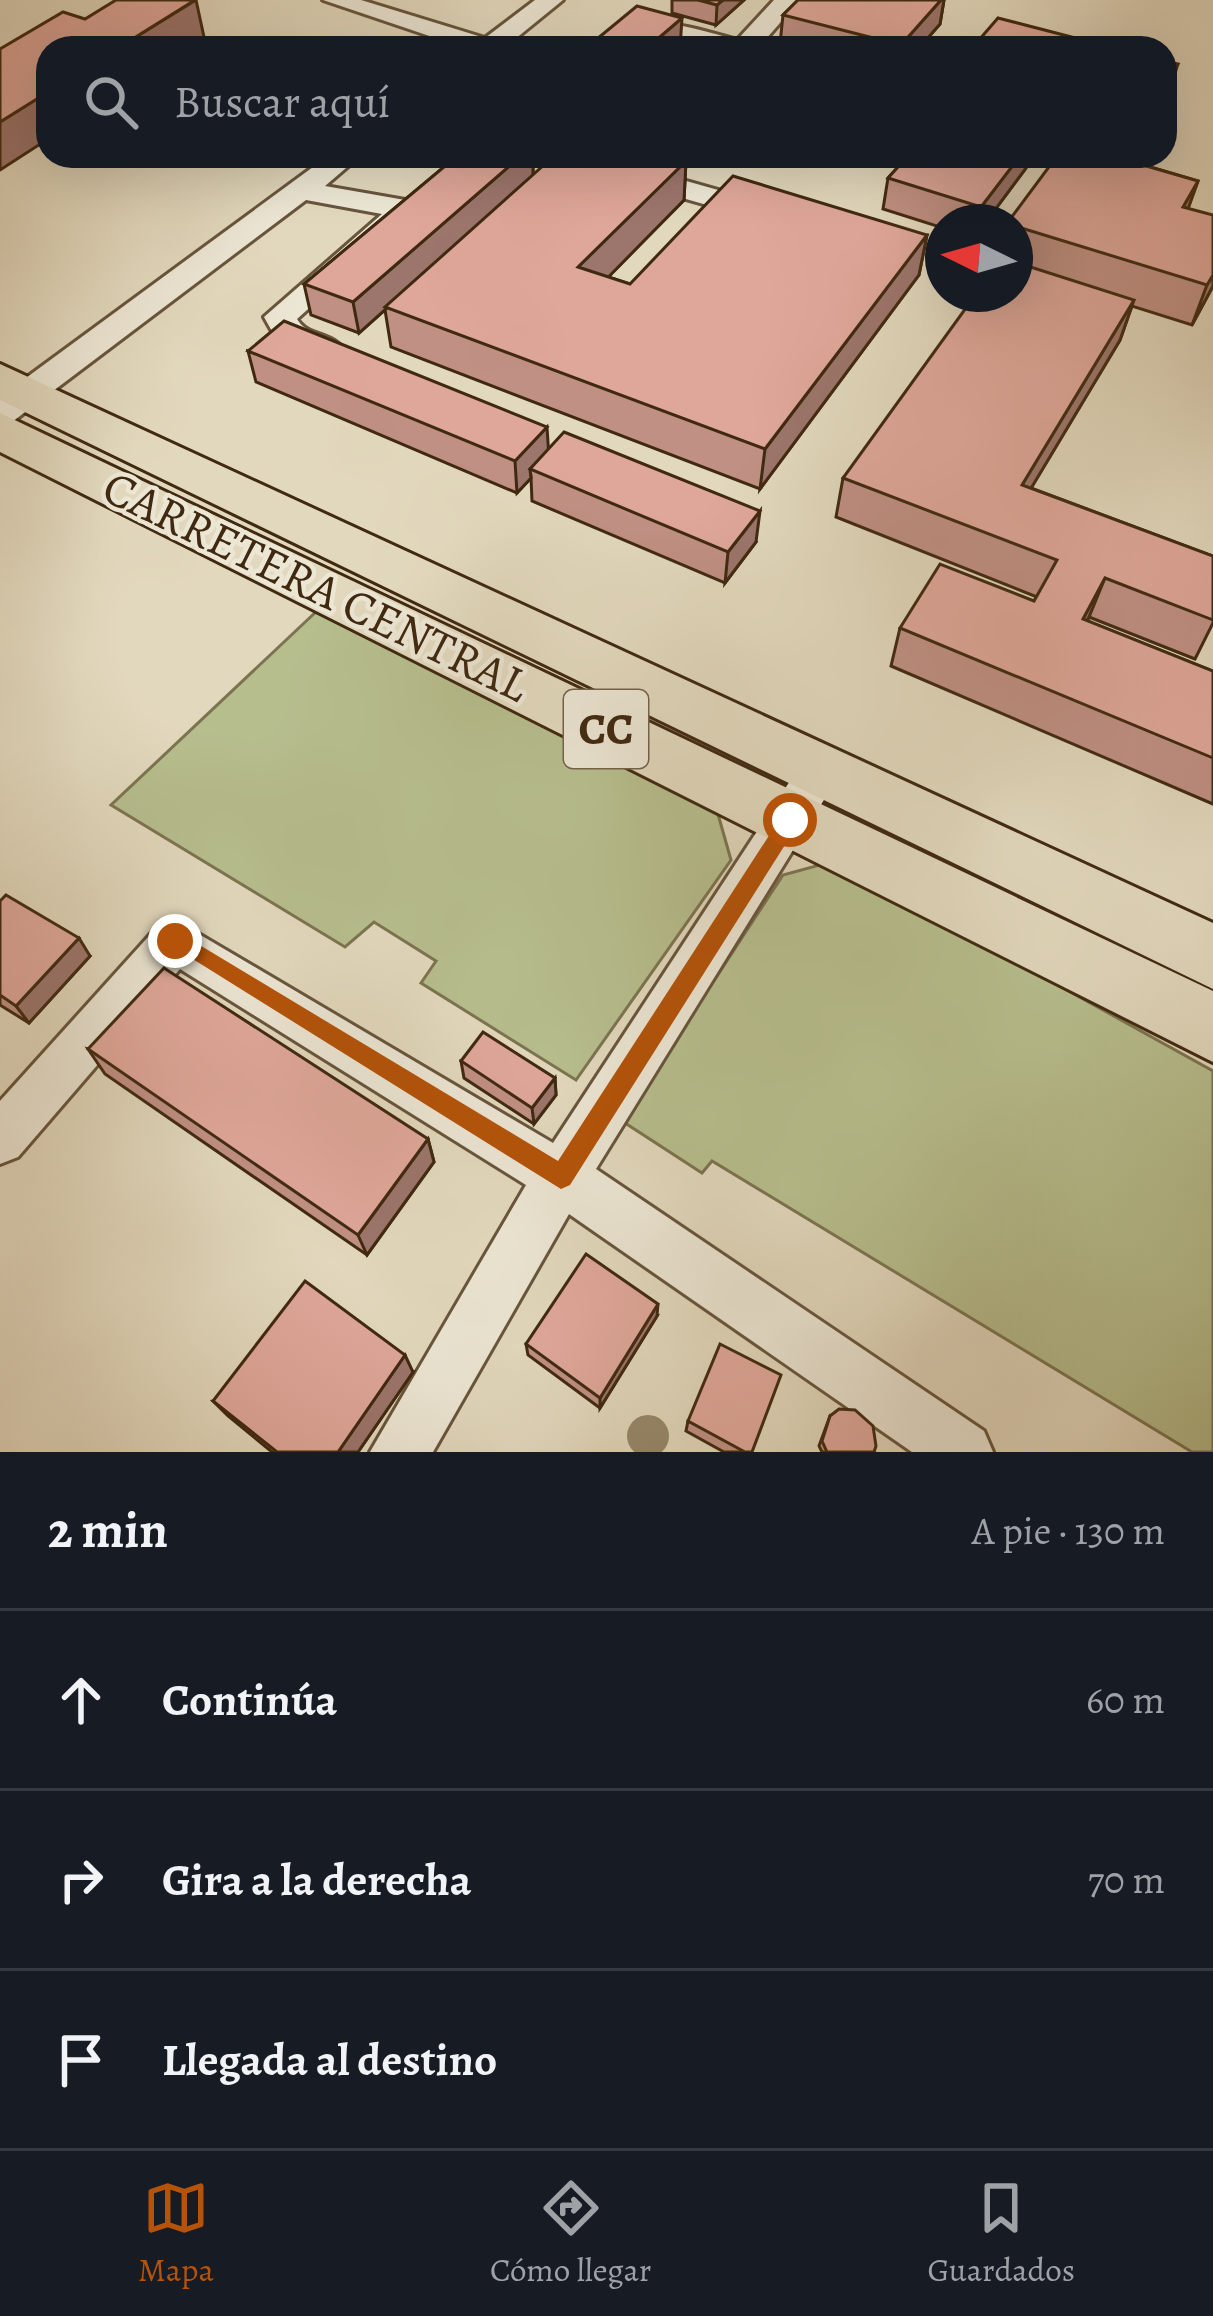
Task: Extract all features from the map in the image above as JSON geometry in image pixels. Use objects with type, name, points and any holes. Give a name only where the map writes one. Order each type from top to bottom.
[{"type":"highway","name":"CARRETERA CENTRAL","points":[[7,404],[805,795],[1213,1028]]},
{"type":"highway","name":"CARRETERA CENTRAL","points":[[805,795],[1213,957]]},
{"type":"street","points":[[335,0],[450,36]]},
{"type":"street","points":[[504,36],[551,0]]},
{"type":"street","points":[[753,36],[788,0]]},
{"type":"street","points":[[618,36],[647,26],[690,36]]},
{"type":"street","points":[[7,404],[330,168]]},
{"type":"street","points":[[608,168],[780,217]]},
{"type":"street","points":[[301,190],[414,201],[280,317],[290,335],[356,361]]},
{"type":"street","points":[[400,1452],[561,1177],[805,795]]},
{"type":"street","points":[[0,1139],[175,941],[561,1177],[963,1452]]},
{"type":"green space","points":[[319,609],[714,800],[731,860],[576,1080],[421,983],[436,961],[374,922],[345,947],[111,805]]},
{"type":"green space","points":[[834,861],[1213,1071],[1213,1452],[1192,1452],[712,1161],[702,1173],[622,1121],[783,875]]},
{"type":"building","points":[[116,0],[195,0],[137,36],[36,36],[36,100],[0,122],[0,49],[63,12],[85,19]]},
{"type":"building","points":[[798,0],[941,0],[909,36],[866,36],[783,15]]},
{"type":"building","points":[[637,6],[682,18],[661,36],[601,36]]},
{"type":"building","points":[[998,18],[1068,36],[982,36]]},
{"type":"building","points":[[443,168],[507,168],[353,302],[304,284]]},
{"type":"building","points":[[541,168],[679,168],[578,267],[630,284],[733,176],[925,234],[765,449],[385,307]]},
{"type":"building","points":[[897,168],[1011,168],[983,204],[888,178]]},
{"type":"building","points":[[1048,168],[1153,168],[1198,181],[1183,207],[1213,215],[1213,275],[1207,285],[1033,232],[1033,204],[1021,204]]},
{"type":"building","points":[[1033,268],[1134,300],[1022,485],[1213,556],[1213,620],[1105,578],[1083,619],[1213,671],[1213,758],[900,628],[940,564],[1034,601],[1057,560],[843,478],[963,312],[1033,312]]},
{"type":"building","points":[[284,321],[547,427],[515,461],[248,351]]},
{"type":"building","points":[[564,432],[760,511],[728,552],[530,469]]},
{"type":"building","points":[[6,895],[79,938],[16,1006],[0,995],[0,901]]},
{"type":"building","points":[[164,968],[428,1139],[358,1235],[88,1049]]},
{"type":"building","points":[[483,1032],[555,1078],[532,1108],[461,1061]]},
{"type":"building","points":[[586,1254],[658,1304],[600,1398],[526,1344]]},
{"type":"building","points":[[305,1281],[405,1355],[338,1452],[277,1452],[213,1401]]},
{"type":"building","points":[[720,1344],[781,1375],[752,1452],[688,1421]]},
{"type":"building","points":[[839,1409],[855,1410],[873,1426],[874,1452],[827,1452],[822,1441],[830,1416]]},
{"type":"route","points":[[175,941],[561,1177],[790,820]]}]
